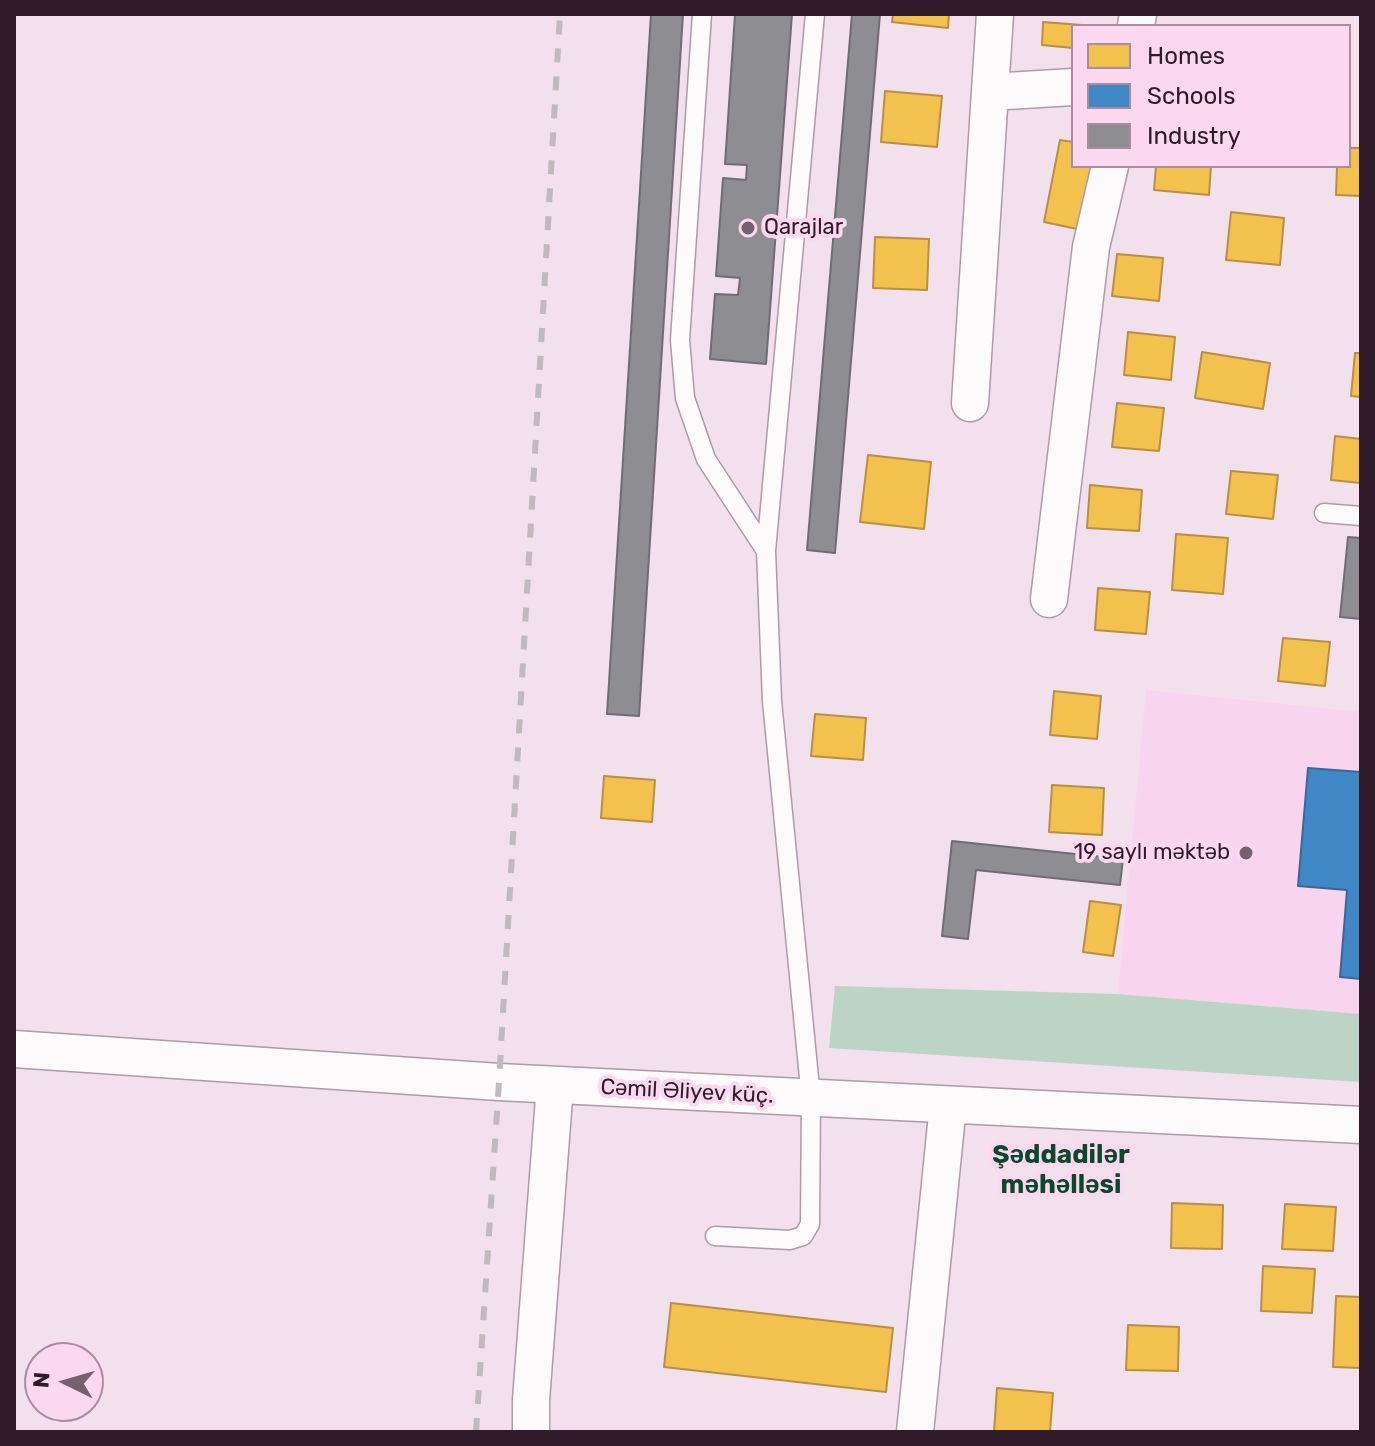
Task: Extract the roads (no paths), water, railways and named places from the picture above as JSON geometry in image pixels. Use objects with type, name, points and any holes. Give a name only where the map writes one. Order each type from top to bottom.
[{"type":"street","points":[[970,403],[995,14]]},
{"type":"street","points":[[990,92],[1071,87]]},
{"type":"street","points":[[1049,599],[1091,247],[1110,168]]},
{"type":"street","name":"Cəmil Əliyev küç.","points":[[14,1049],[555,1085],[1361,1125]]},
{"type":"street","points":[[531,1432],[555,1085]]},
{"type":"street","points":[[915,1432],[948,1105]]},
{"type":"lane","points":[[702,14],[680,340],[685,398],[706,459],[766,551]]},
{"type":"lane","points":[[715,1236],[790,1240],[803,1236],[810,1224],[811,1098],[772,701],[766,551],[815,14]]},
{"type":"lane","points":[[1324,513],[1361,516]]},
{"type":"railway","points":[[476,1432],[560,14]]},
{"type":"place","name":"Qarajlar","points":[[748,228]]},
{"type":"place","name":"19 saylı məktəb","points":[[1246,853]]},
{"type":"district","name":"Şəddadilər məhəlləsi","points":[[1061,1170]]}]
